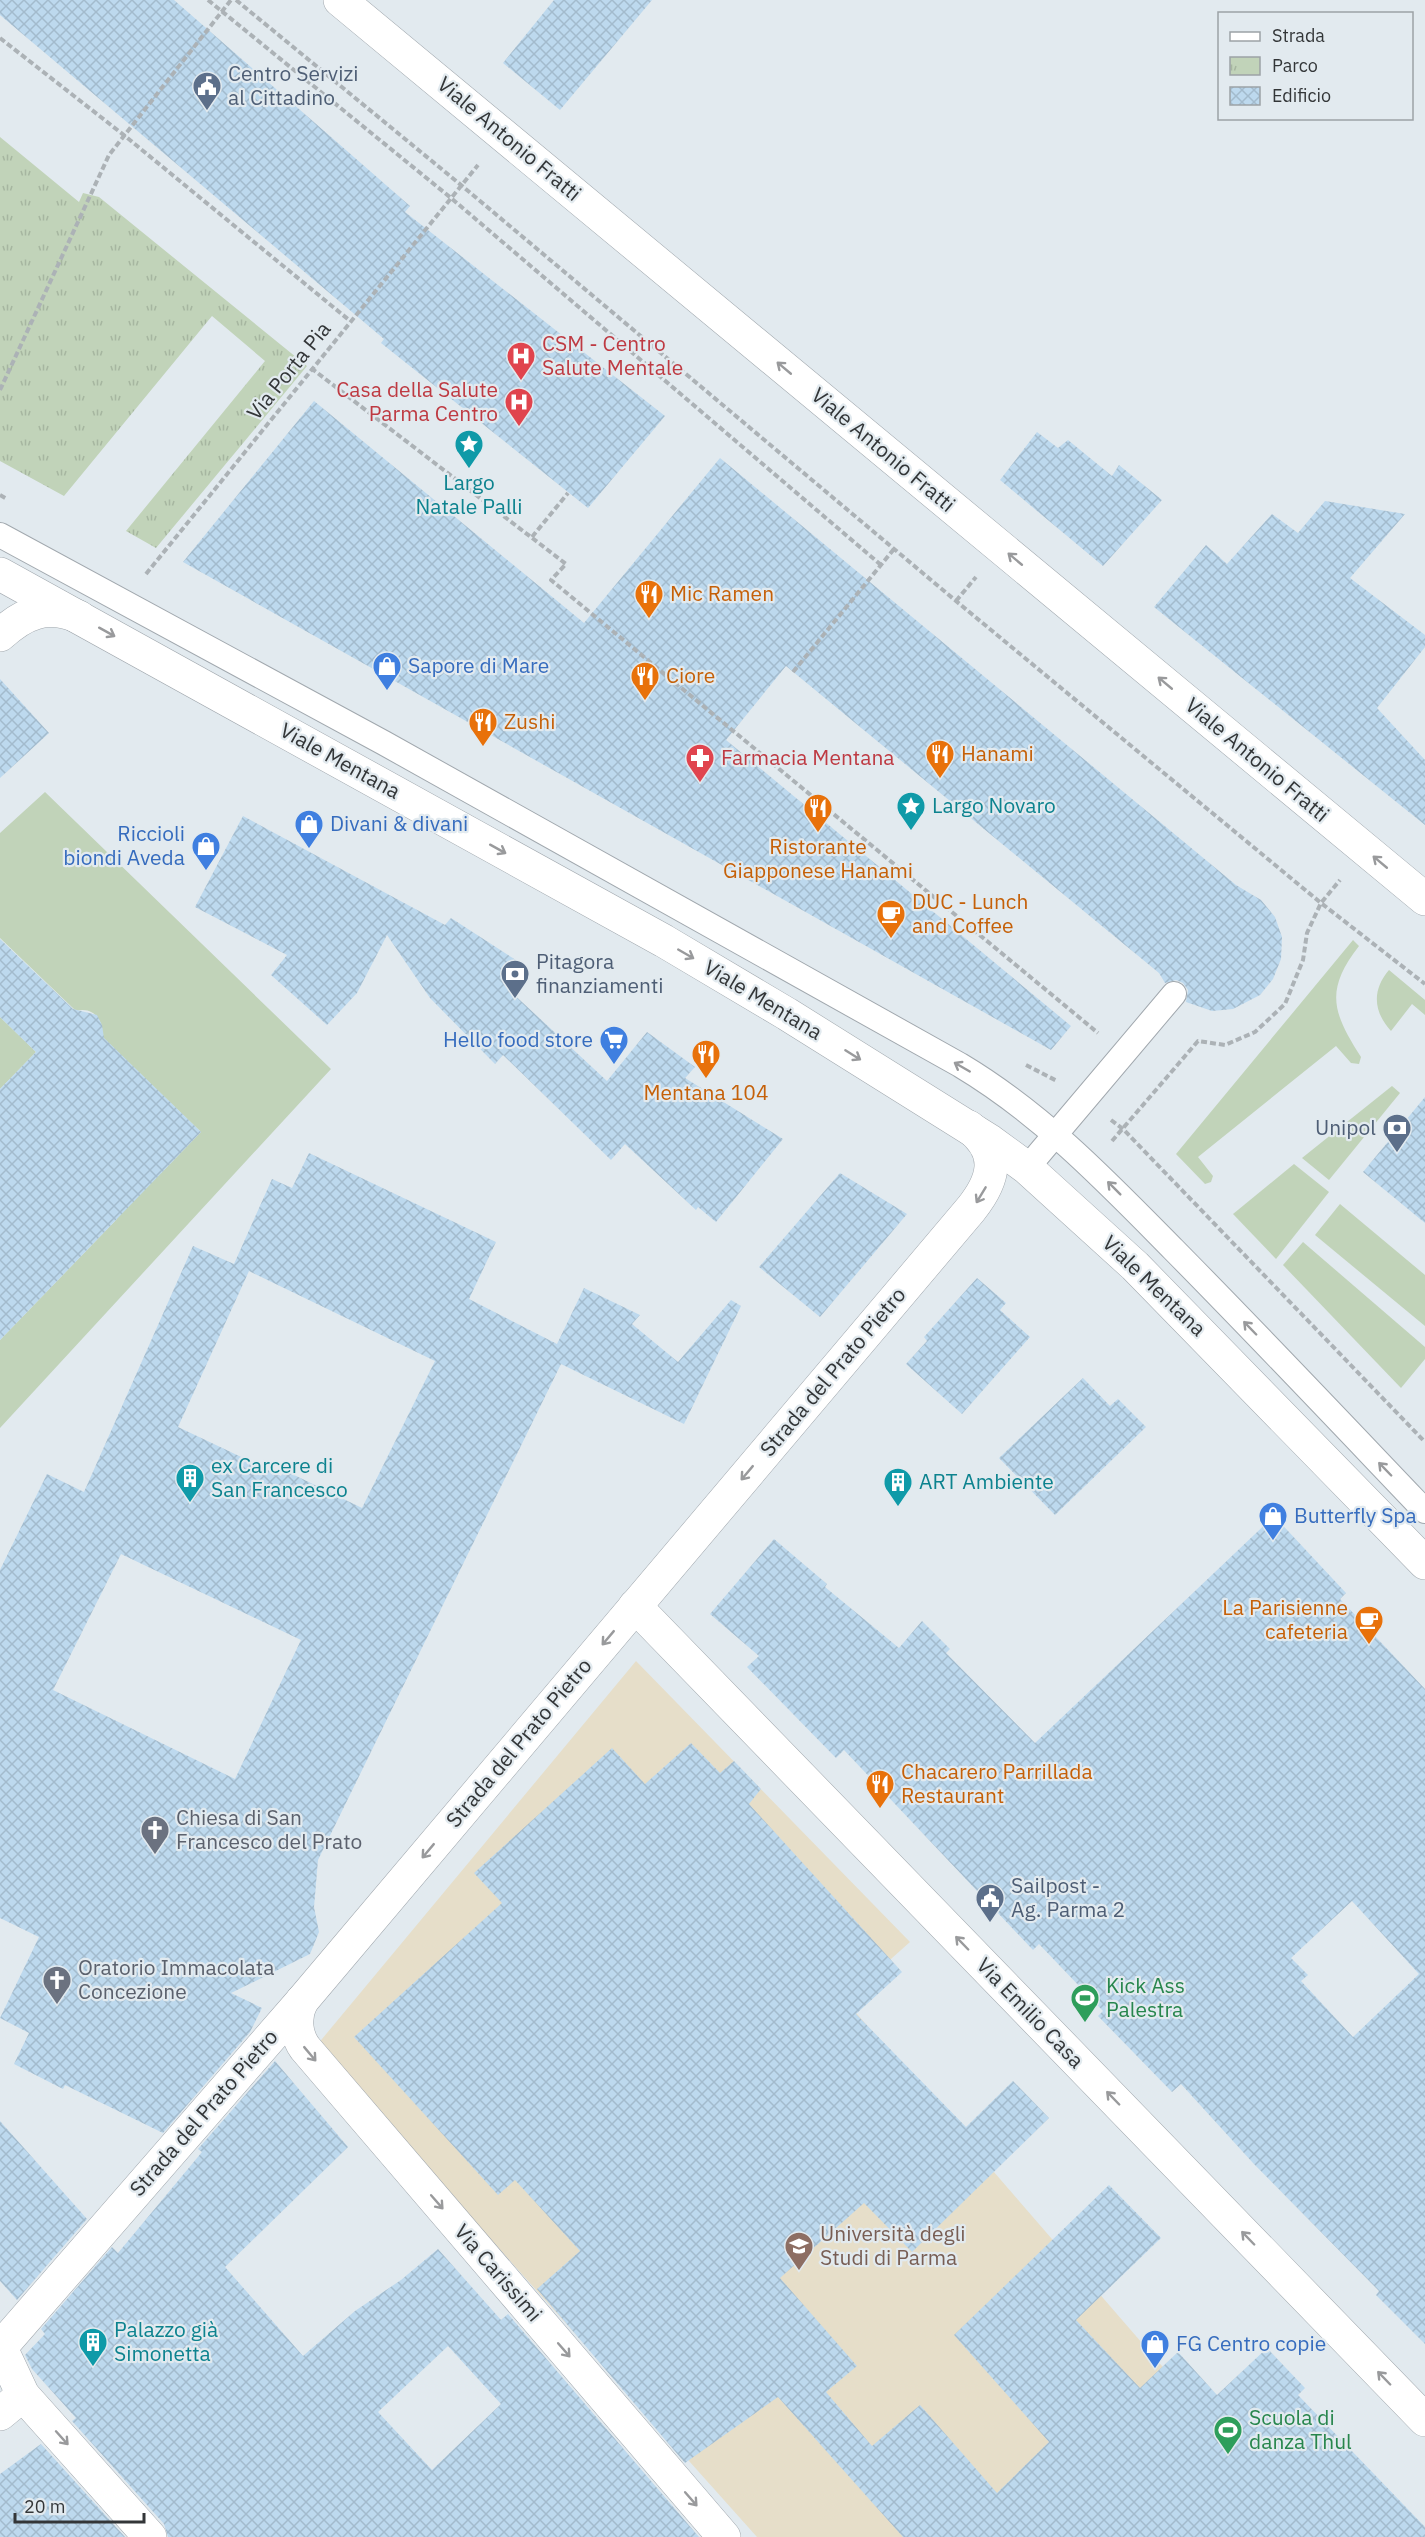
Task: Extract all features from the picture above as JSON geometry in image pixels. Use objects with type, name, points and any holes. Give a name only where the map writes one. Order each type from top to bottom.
[{"type":"street","name":"Viale Antonio Fratti","points":[[340,0],[1425,899]]},
{"type":"street","name":"Viale Mentana","points":[[0,574],[664,941],[968,1127],[1027,1168],[1170,1300],[1425,1563]]},
{"type":"street","points":[[0,635],[22,617],[38,611],[54,610],[79,617]]},
{"type":"street","name":"Strada del Prato Pietro","points":[[0,2347],[302,2001],[979,1199],[989,1180],[992,1161],[986,1144],[968,1127]]},
{"type":"street","name":"Via Emilio Casa","points":[[634,1606],[1425,2420]]},
{"type":"street","name":"Via Carissimi","points":[[302,2001],[297,2014],[297,2026],[299,2038],[305,2048],[724,2537]]},
{"type":"street","points":[[0,2347],[11,2404],[150,2537]]},
{"type":"lane","name":"Viale Mentana","points":[[0,535],[384,742],[960,1065],[1005,1094],[1056,1134],[1091,1166],[1425,1511]]},
{"type":"lane","points":[[1027,1168],[1174,994]]},
{"type":"path","points":[[208,0],[451,198],[881,565]]},
{"type":"path","points":[[0,390],[110,155],[233,0],[461,185],[894,549],[1321,903],[1425,984]]},
{"type":"path","points":[[0,38],[125,136],[349,320]]},
{"type":"path","name":"Via Porta Pia","points":[[128,604],[146,574],[349,320],[504,135]]},
{"type":"path","points":[[311,368],[566,564],[551,580],[1105,1040]]},
{"type":"path","points":[[532,537],[568,493]]},
{"type":"path","points":[[793,672],[894,549]]},
{"type":"path","points":[[1091,1166],[1198,1041],[1225,1045],[1255,1032],[1285,1004],[1303,960],[1307,933],[1321,903],[1366,850]]},
{"type":"shaded area","name":"Università degli Studi di Parma","points":[[636,1661],[910,1942],[845,2000],[1310,2537],[757,2537],[317,2045]]},
{"type":"green space","points":[[0,137],[79,202],[83,193],[99,197],[307,366],[156,548],[126,531],[265,361],[212,316],[64,496],[0,461]]},
{"type":"green space","points":[[45,792],[331,1069],[0,1428],[0,1340],[117,1219],[17,1123],[161,1173],[201,1132],[102,1037],[101,1025],[96,1016],[88,1011],[76,1011],[0,938],[0,833]]},
{"type":"green space","points":[[1353,940],[1359,946],[1341,976],[1336,1002],[1344,1027],[1361,1057],[1359,1064],[1351,1063],[1336,1046],[1198,1157],[1213,1176],[1211,1182],[1205,1184],[1176,1154]]},
{"type":"green space","points":[[1389,970],[1425,1000],[1425,1015],[1412,1004],[1391,1031],[1381,1016],[1377,1001],[1380,985]]},
{"type":"green space","points":[[0,1017],[36,1052],[0,1089]]},
{"type":"green space","points":[[1392,1086],[1400,1093],[1329,1180],[1302,1158]]},
{"type":"green space","points":[[1294,1164],[1329,1192],[1276,1259],[1233,1214]]},
{"type":"green space","points":[[1340,1204],[1425,1275],[1425,1326],[1315,1235]]},
{"type":"green space","points":[[1303,1242],[1425,1347],[1425,1359],[1401,1388],[1283,1265]]},
{"type":"building","points":[[0,0],[174,0],[410,206],[405,212],[665,416],[588,508],[381,343],[384,339],[0,15]]},
{"type":"building","points":[[554,0],[652,0],[560,110],[503,63]]},
{"type":"building","points":[[314,401],[584,623],[720,458],[1236,885],[1261,900],[1275,917],[1282,937],[1281,959],[1273,979],[1260,995],[1233,1009],[1212,1011],[1186,1002],[1188,990],[1183,983],[1176,980],[1165,983],[1159,973],[786,666],[726,740],[1071,1026],[1051,1050],[183,562]]},
{"type":"building","points":[[1037,432],[1058,448],[1068,440],[1112,476],[1119,465],[1162,500],[1103,566],[1000,480]]},
{"type":"building","points":[[1325,501],[1405,514],[1350,578],[1425,635],[1425,647],[1377,708],[1425,760],[1425,825],[1154,607],[1206,545],[1227,564],[1272,514],[1298,533]]},
{"type":"building","points":[[0,679],[49,733],[0,778]]},
{"type":"building","points":[[243,816],[445,925],[451,918],[528,968],[508,989],[607,1081],[647,1032],[695,1067],[685,1078],[783,1139],[716,1222],[698,1207],[696,1210],[625,1144],[611,1160],[503,1055],[495,1064],[430,998],[387,935],[357,993],[327,1025],[271,975],[287,955],[195,907]]},
{"type":"building","points":[[0,939],[73,1009],[97,1015],[102,1025],[104,1038],[201,1132],[0,1340],[0,1089],[36,1052],[0,1017]]},
{"type":"building","points":[[1425,1097],[1425,1223],[1363,1172]]},
{"type":"building","name":"ex Carcere di San Francesco","points":[[309,1153],[496,1242],[469,1299],[557,1344],[584,1288],[640,1315],[632,1324],[678,1362],[731,1300],[741,1306],[684,1424],[561,1364],[318,1860],[314,1907],[319,1932],[310,1954],[231,1993],[262,2008],[250,2032],[163,2133],[65,2085],[63,2089],[14,2064],[29,2033],[0,2018],[39,1937],[0,1918],[0,1570],[47,1474],[84,1492],[193,1246],[234,1264],[272,1179],[292,1188]],"holes":[[[249,1271],[435,1361],[362,1508],[284,1470],[281,1476],[178,1427]],[[121,1554],[301,1640],[235,1779],[53,1690]]]},
{"type":"building","points":[[840,1173],[907,1214],[820,1317],[759,1267]]},
{"type":"building","points":[[977,1278],[1006,1303],[1000,1310],[1030,1337],[962,1414],[906,1364],[927,1341],[924,1337]]},
{"type":"building","points":[[1083,1378],[1110,1406],[1118,1399],[1146,1427],[1055,1515],[999,1458]]},
{"type":"building","points":[[1274,1516],[1346,1593],[1340,1599],[1425,1689],[1425,2344],[1376,2295],[1379,2291],[1253,2163],[1181,2084],[1172,2092],[1098,2016],[1103,2011],[1039,1944],[1033,1950],[844,1750],[836,1758],[747,1667],[759,1656],[710,1614],[774,1539],[827,1584],[825,1587],[899,1648],[922,1621],[950,1649],[946,1653],[1035,1743]],"holes":[[[1352,1901],[1419,1974],[1353,2037],[1301,1981],[1308,1975],[1291,1958]]]},
{"type":"building","name":"Università degli Studi di Parma","points":[[691,1743],[720,1773],[734,1761],[761,1789],[749,1804],[902,1972],[856,2014],[966,2127],[1013,2081],[1049,2118],[912,2252],[864,2203],[780,2278],[857,2366],[826,2392],[872,2446],[920,2405],[997,2493],[1049,2442],[954,2335],[1109,2185],[1161,2238],[1076,2320],[1140,2388],[1178,2352],[1217,2395],[1267,2348],[1305,2388],[1298,2395],[1425,2527],[1425,2537],[903,2537],[778,2397],[685,2463],[537,2289],[580,2251],[515,2180],[498,2195],[354,2037],[502,1903],[474,1873],[612,1748],[645,1784]]},
{"type":"building","points":[[275,2061],[348,2147],[225,2267],[303,2356],[355,2311],[401,2280],[438,2249],[501,2320],[508,2314],[699,2537],[168,2537],[164,2524],[72,2421],[76,2418],[32,2369],[25,2355],[45,2334],[41,2329],[112,2247],[118,2253],[202,2152],[198,2149]],"holes":[[[448,2346],[501,2404],[432,2470],[378,2412]]]},
{"type":"building","points":[[0,2121],[87,2219],[17,2300],[0,2281]]},
{"type":"building","points":[[41,2444],[125,2537],[0,2537],[0,2474]]},
{"type":"place","name":"Centro Servizi al Cittadino","points":[[207,112]]},
{"type":"place","name":"CSM - Centro Salute Mentale","points":[[521,382]]},
{"type":"place","name":"Casa della Salute Parma Centro","points":[[519,428]]},
{"type":"place","name":"Largo Natale Palli","points":[[469,470]]},
{"type":"place","name":"Mic Ramen","points":[[649,620]]},
{"type":"place","name":"Sapore di Mare","points":[[387,692]]},
{"type":"place","name":"Ciore","points":[[645,702]]},
{"type":"place","name":"Zushi","points":[[483,748]]},
{"type":"place","name":"Hanami","points":[[940,780]]},
{"type":"place","name":"Farmacia Mentana","points":[[700,784]]},
{"type":"place","name":"Largo Novaro","points":[[911,832]]},
{"type":"place","name":"Ristorante Giapponese Hanami","points":[[818,834]]},
{"type":"place","name":"Divani & divani","points":[[309,850]]},
{"type":"place","name":"Riccioli biondi Aveda","points":[[206,872]]},
{"type":"place","name":"DUC - Lunch and Coffee","points":[[891,940]]},
{"type":"place","name":"Pitagora finanziamenti","points":[[515,1000]]},
{"type":"place","name":"Hello food store","points":[[614,1066]]},
{"type":"place","name":"Mentana 104","points":[[706,1080]]},
{"type":"place","name":"Unipol","points":[[1397,1154]]},
{"type":"place","name":"ex Carcere di San Francesco","points":[[190,1504]]},
{"type":"place","name":"ART Ambiente","points":[[898,1508]]},
{"type":"place","name":"Butterfly Spa","points":[[1273,1542]]},
{"type":"place","name":"La Parisienne cafeteria","points":[[1369,1646]]},
{"type":"place","name":"Chacarero Parrillada Restaurant","points":[[880,1810]]},
{"type":"place","name":"Chiesa di San Francesco del Prato","points":[[155,1856]]},
{"type":"place","name":"Sailpost - Ag. Parma 2","points":[[990,1924]]},
{"type":"place","name":"Oratorio Immacolata Concezione","points":[[57,2006]]},
{"type":"place","name":"Kick Ass Palestra","points":[[1085,2024]]},
{"type":"place","name":"Università degli Studi di Parma","points":[[799,2272]]},
{"type":"place","name":"Palazzo già Simonetta","points":[[93,2368]]},
{"type":"place","name":"FG Centro copie","points":[[1155,2370]]},
{"type":"place","name":"Scuola di danza Thul","points":[[1228,2456]]}]
